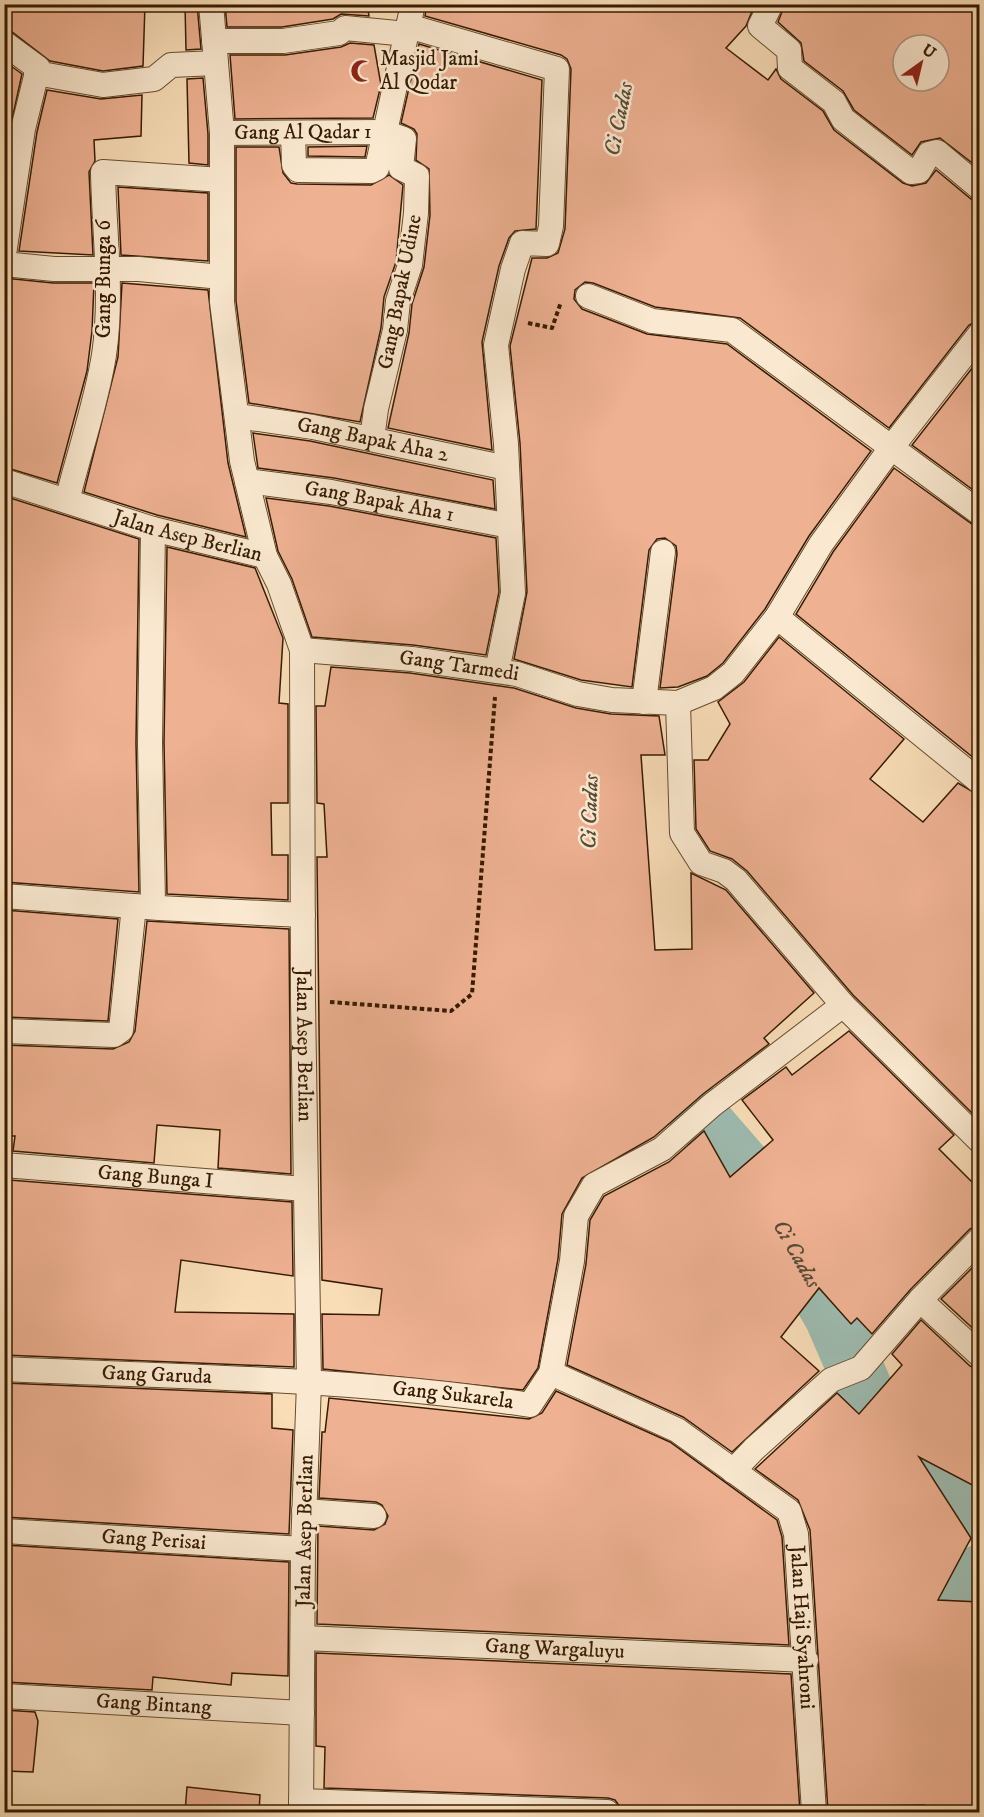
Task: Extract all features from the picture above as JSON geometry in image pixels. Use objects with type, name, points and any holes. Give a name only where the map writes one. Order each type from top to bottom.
[{"type":"street","points":[[211,4],[222,133],[221,277],[247,481],[265,556]]},
{"type":"street","points":[[771,4],[760,26],[789,50],[790,68],[834,102],[843,119],[911,172],[919,171],[929,154],[937,152],[980,188]]},
{"type":"street","points":[[293,133],[294,165],[298,170],[333,172],[371,171],[377,168],[409,22]]},
{"type":"street","points":[[36,75],[102,85],[154,79],[171,65],[215,52],[339,33],[345,28],[409,22],[557,69],[549,235],[547,244],[522,243],[513,269],[496,345],[507,468],[513,594],[497,671]]},
{"type":"street","points":[[4,43],[38,68],[12,148],[4,254]]},
{"type":"street","name":"Gang Al Qadar 1","points":[[222,133],[384,132]]},
{"type":"street","name":"Gang Bapak Udine","points":[[372,439],[376,409],[395,330],[398,301],[410,265],[416,213],[417,176],[401,168],[404,139],[384,132]]},
{"type":"street","name":"Gang Bunga 6","points":[[67,501],[98,392],[104,354],[107,270],[103,172],[222,180]]},
{"type":"street","points":[[4,264],[107,270],[139,269],[221,277]]},
{"type":"street","points":[[588,296],[652,321],[732,330],[980,513]]},
{"type":"street","points":[[980,334],[891,448],[821,544],[777,617],[733,673],[714,688],[678,703],[682,833],[701,863],[724,871],[736,879],[843,1005],[980,1141]]},
{"type":"street","name":"Gang Bapak Aha 2","points":[[237,416],[372,439],[507,468]]},
{"type":"street","name":"Jalan Asep Berlian","points":[[4,481],[153,529],[265,556],[279,584],[302,651],[303,1000],[309,1383],[303,1549],[301,1807]]},
{"type":"street","name":"Gang Bapak Aha 1","points":[[247,481],[331,492],[510,526]]},
{"type":"street","points":[[145,906],[153,903],[150,743],[153,529]]},
{"type":"street","points":[[644,702],[663,552]]},
{"type":"street","points":[[777,617],[980,782]]},
{"type":"street","name":"Gang Tarmedi","points":[[302,651],[412,659],[517,674],[578,694],[612,700],[678,703]]},
{"type":"street","points":[[4,896],[303,915]]},
{"type":"street","points":[[4,1031],[114,1035],[121,1030],[145,906]]},
{"type":"street","points":[[843,1005],[712,1105],[662,1149],[623,1167],[594,1185],[576,1216],[572,1261],[551,1373],[677,1430],[733,1471],[754,1449],[831,1380],[861,1368],[920,1300],[980,1239]]},
{"type":"street","name":"Gang Bunga I","points":[[4,1165],[305,1189]]},
{"type":"street","points":[[920,1300],[980,1356]]},
{"type":"street","name":"Gang Garuda","points":[[4,1369],[309,1383]]},
{"type":"street","name":"Gang Sukarela","points":[[309,1383],[483,1397],[530,1404],[551,1373]]},
{"type":"street","name":"Jalan Haji Syahroni","points":[[733,1471],[789,1512],[796,1534],[806,1659],[814,1812]]},
{"type":"street","points":[[304,1511],[374,1515]]},
{"type":"street","name":"Gang Perisai","points":[[4,1531],[303,1549]]},
{"type":"street","name":"Gang Wargaluyu","points":[[303,1638],[806,1659]]},
{"type":"street","name":"Gang Bintang","points":[[4,1696],[302,1713]]},
{"type":"street","points":[[301,1807],[607,1812]]},
{"type":"path","points":[[502,317],[552,328],[563,295]]},
{"type":"path","points":[[303,1000],[412,1010],[451,1011],[472,994],[497,671]]},
{"type":"building","points":[[4,4],[145,4],[143,66],[103,71],[50,61],[12,32],[4,29]]},
{"type":"building","points":[[185,4],[197,4],[201,49],[186,50]]},
{"type":"building","points":[[225,4],[367,4],[369,16],[341,14],[333,19],[282,27],[227,27]]},
{"type":"building","points":[[427,4],[755,4],[746,26],[726,48],[768,80],[776,69],[781,79],[823,111],[834,130],[903,183],[912,186],[926,183],[936,170],[971,199],[980,202],[980,320],[969,325],[889,428],[740,318],[655,307],[593,283],[585,282],[575,290],[574,299],[582,309],[647,334],[727,344],[871,451],[809,536],[765,609],[723,663],[707,676],[678,687],[660,688],[677,554],[676,546],[665,538],[657,539],[649,550],[632,687],[581,680],[514,659],[527,592],[520,443],[510,346],[532,258],[547,258],[558,253],[565,229],[571,69],[567,59],[561,55],[425,16]]},
{"type":"building","points":[[785,4],[980,4],[980,169],[940,138],[921,142],[912,155],[854,110],[843,91],[804,61],[801,43],[778,22]]},
{"type":"building","points":[[350,43],[374,45],[381,85],[373,118],[235,119],[230,55],[285,55],[341,47]]},
{"type":"building","points":[[419,44],[542,80],[536,229],[515,231],[509,238],[499,266],[482,342],[492,450],[388,428],[409,333],[412,304],[424,267],[430,215],[429,169],[416,160],[417,134],[414,129],[401,123]]},
{"type":"building","points":[[4,61],[22,74],[7,142],[4,141]]},
{"type":"building","points":[[203,78],[208,165],[189,163],[187,79]]},
{"type":"building","points":[[47,90],[101,99],[142,95],[141,136],[94,140],[95,161],[89,172],[93,255],[19,251],[37,132]]},
{"type":"building","points":[[367,146],[365,157],[308,156],[308,147]]},
{"type":"building","points":[[236,147],[279,147],[283,173],[291,183],[371,185],[389,175],[403,185],[396,262],[384,297],[381,328],[360,422],[249,403],[236,301]]},
{"type":"building","points":[[118,187],[208,193],[208,261],[121,255]]},
{"type":"building","points":[[4,278],[53,283],[94,283],[92,331],[87,371],[57,483],[4,467]]},
{"type":"building","points":[[122,283],[208,290],[228,463],[246,537],[157,515],[84,492],[118,357]]},
{"type":"building","points":[[980,358],[980,495],[912,445]]},
{"type":"building","points":[[253,433],[310,441],[493,480],[495,509],[334,478],[258,468]]},
{"type":"building","points":[[894,468],[972,524],[980,527],[980,763],[796,614],[833,552]]},
{"type":"building","points":[[4,496],[139,539],[136,743],[139,892],[4,882],[4,722],[10,700],[4,699]]},
{"type":"building","points":[[266,498],[329,506],[496,538],[499,592],[486,655],[413,645],[312,637],[292,579],[278,551]]},
{"type":"building","points":[[167,547],[255,568],[283,638],[279,703],[288,704],[288,803],[271,803],[272,855],[288,855],[288,900],[167,894],[164,743]]},
{"type":"building","points":[[779,637],[904,739],[870,779],[923,822],[958,783],[980,796],[980,1110],[974,1115],[853,995],[747,871],[732,859],[710,851],[696,829],[694,760],[708,760],[730,724],[718,702],[744,682]]},
{"type":"building","points":[[331,667],[410,673],[514,688],[576,708],[611,714],[659,716],[665,755],[641,755],[655,950],[692,949],[691,873],[726,890],[814,993],[764,1038],[769,1044],[703,1094],[654,1137],[582,1178],[562,1214],[558,1259],[538,1368],[523,1390],[323,1369],[322,1314],[379,1315],[382,1289],[322,1280],[317,857],[327,857],[324,804],[317,803],[316,706],[325,706]]},
{"type":"building","points":[[4,910],[118,919],[108,1021],[4,1017]]},
{"type":"building","points":[[147,921],[289,929],[291,1174],[218,1168],[220,1130],[157,1125],[154,1163],[13,1151],[15,1136],[4,1136],[4,1045],[113,1049],[129,1042],[135,1031]]},
{"type":"building","points":[[849,1031],[954,1135],[939,1149],[980,1190],[980,1225],[970,1229],[910,1290],[872,1334],[857,1318],[851,1324],[819,1288],[781,1337],[819,1371],[732,1452],[683,1417],[567,1365],[586,1264],[590,1220],[604,1196],[669,1162],[704,1131],[730,1177],[773,1140],[742,1100],[786,1067],[792,1075]]},
{"type":"building","points":[[9,1180],[292,1202],[293,1276],[181,1260],[175,1312],[294,1314],[294,1367],[4,1355],[4,1185],[8,1185]]},
{"type":"building","points":[[980,1260],[980,1335],[941,1299]]},
{"type":"building","points":[[921,1320],[970,1366],[980,1369],[980,1489],[919,1457],[971,1538],[938,1600],[980,1602],[980,1812],[948,1812],[947,1806],[924,1809],[924,1805],[876,1806],[874,1812],[828,1812],[810,1530],[798,1500],[755,1469],[837,1393],[859,1414],[902,1365],[892,1354]]},
{"type":"building","points":[[4,1383],[272,1394],[272,1428],[293,1430],[289,1534],[4,1517]]},
{"type":"building","points":[[556,1391],[670,1442],[777,1520],[782,1537],[789,1645],[317,1624],[318,1526],[374,1530],[385,1524],[388,1516],[382,1505],[376,1502],[319,1498],[322,1432],[325,1432],[329,1398],[529,1419],[542,1413]]},
{"type":"building","points":[[4,1545],[289,1562],[288,1676],[232,1673],[231,1685],[153,1677],[152,1690],[4,1682]]},
{"type":"building","points":[[316,1653],[791,1674],[800,1812],[654,1812],[654,1808],[620,1807],[615,1800],[608,1798],[324,1788],[325,1747],[316,1746]]},
{"type":"building","points":[[4,1710],[35,1712],[38,1721],[33,1772],[4,1771]]},
{"type":"building","points":[[187,1787],[260,1795],[259,1812],[185,1812]]},
{"type":"waterway","name":"Ci Cadas","points":[[658,1063],[670,1082],[755,1180],[833,1317],[862,1384],[884,1451],[940,1477],[980,1515]]},
{"type":"waterway","name":"Ci Cadas","points":[[945,1676],[960,1612],[980,1573]]},
{"type":"place","name":"Masjid Jami Al Qodar","points":[[362,71]]}]
